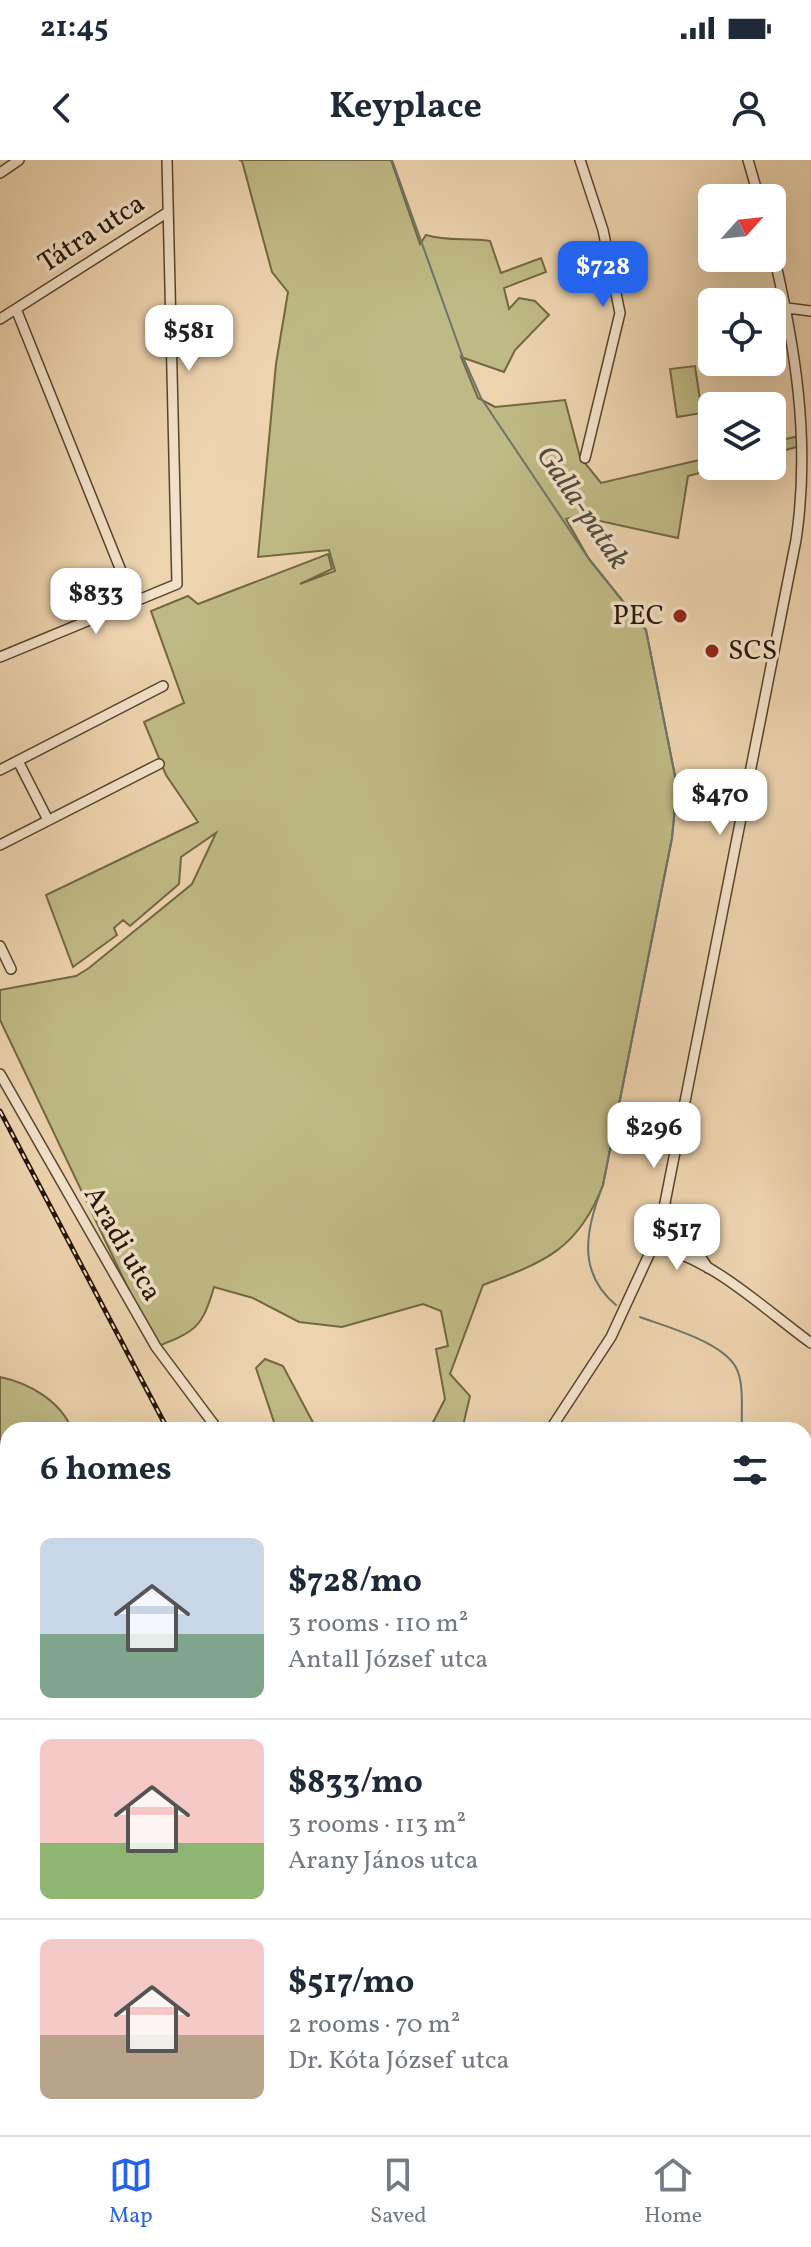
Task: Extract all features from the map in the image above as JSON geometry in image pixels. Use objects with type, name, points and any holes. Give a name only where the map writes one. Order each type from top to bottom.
[{"type":"street","points":[[0,173],[19,160]]},
{"type":"street","points":[[0,657],[177,584],[167,160]]},
{"type":"street","points":[[580,160],[603,230],[620,313],[585,458]]},
{"type":"street","points":[[748,160],[755,184]]},
{"type":"street","name":"Tátra utca","points":[[0,319],[168,212]]},
{"type":"street","points":[[556,1422],[589,1374],[627,1306],[659,1233],[799,522],[804,452],[802,406],[787,308],[778,272]]},
{"type":"street","points":[[787,308],[811,311]]},
{"type":"street","points":[[16,309],[134,603]]},
{"type":"street","points":[[799,522],[811,523]]},
{"type":"street","points":[[0,770],[163,686]]},
{"type":"street","points":[[18,761],[48,820]]},
{"type":"street","points":[[0,845],[159,764]]},
{"type":"street","points":[[0,946],[11,969]]},
{"type":"street","name":"Aradi utca","points":[[0,1074],[156,1347],[212,1422]]},
{"type":"street","points":[[665,1205],[710,1270]]},
{"type":"street","points":[[659,1233],[674,1239],[698,1256]]},
{"type":"street","points":[[654,1246],[670,1250],[710,1270],[811,1343]]},
{"type":"shaded area","points":[[239,160],[391,160],[420,244],[426,235],[490,241],[501,273],[541,258],[546,272],[504,288],[509,309],[519,298],[535,301],[549,315],[515,350],[504,372],[461,357],[478,398],[495,407],[565,400],[580,457],[601,483],[698,460],[698,473],[688,476],[678,538],[577,516],[566,519],[589,559],[646,630],[677,786],[672,838],[603,1185],[582,1225],[556,1251],[524,1269],[483,1285],[450,1374],[470,1396],[464,1422],[433,1422],[445,1399],[436,1349],[448,1346],[441,1311],[423,1304],[342,1327],[299,1322],[253,1298],[214,1287],[206,1311],[196,1326],[156,1347],[0,1020],[0,990],[76,976],[192,884],[216,833],[181,857],[179,884],[130,926],[123,920],[114,928],[117,935],[73,967],[46,895],[198,822],[166,775],[144,722],[184,703],[151,611],[188,596],[198,604],[328,554],[332,569],[300,584],[335,571],[329,550],[258,557],[276,364],[288,292],[272,272],[242,161]]},
{"type":"shaded area","points":[[695,366],[698,414],[677,417],[670,369]]},
{"type":"shaded area","points":[[799,436],[800,446],[786,450],[786,439]]},
{"type":"shaded area","points":[[265,1359],[283,1366],[313,1422],[274,1422],[256,1368]]},
{"type":"shaded area","points":[[0,1377],[43,1395],[68,1422],[0,1422]]},
{"type":"waterway","name":"Galla-patak","points":[[392,160],[462,355],[481,398],[589,559],[646,630],[677,786],[672,838],[603,1185],[589,1233],[588,1249],[595,1278],[616,1305]]},
{"type":"waterway","name":"Galla-patak","points":[[640,1317],[710,1344],[732,1362],[741,1386],[742,1422]]},
{"type":"railway","points":[[0,1111],[164,1422]]},
{"type":"place","name":"PEC","points":[[680,616]]},
{"type":"place","name":"SCS","points":[[712,651]]}]
